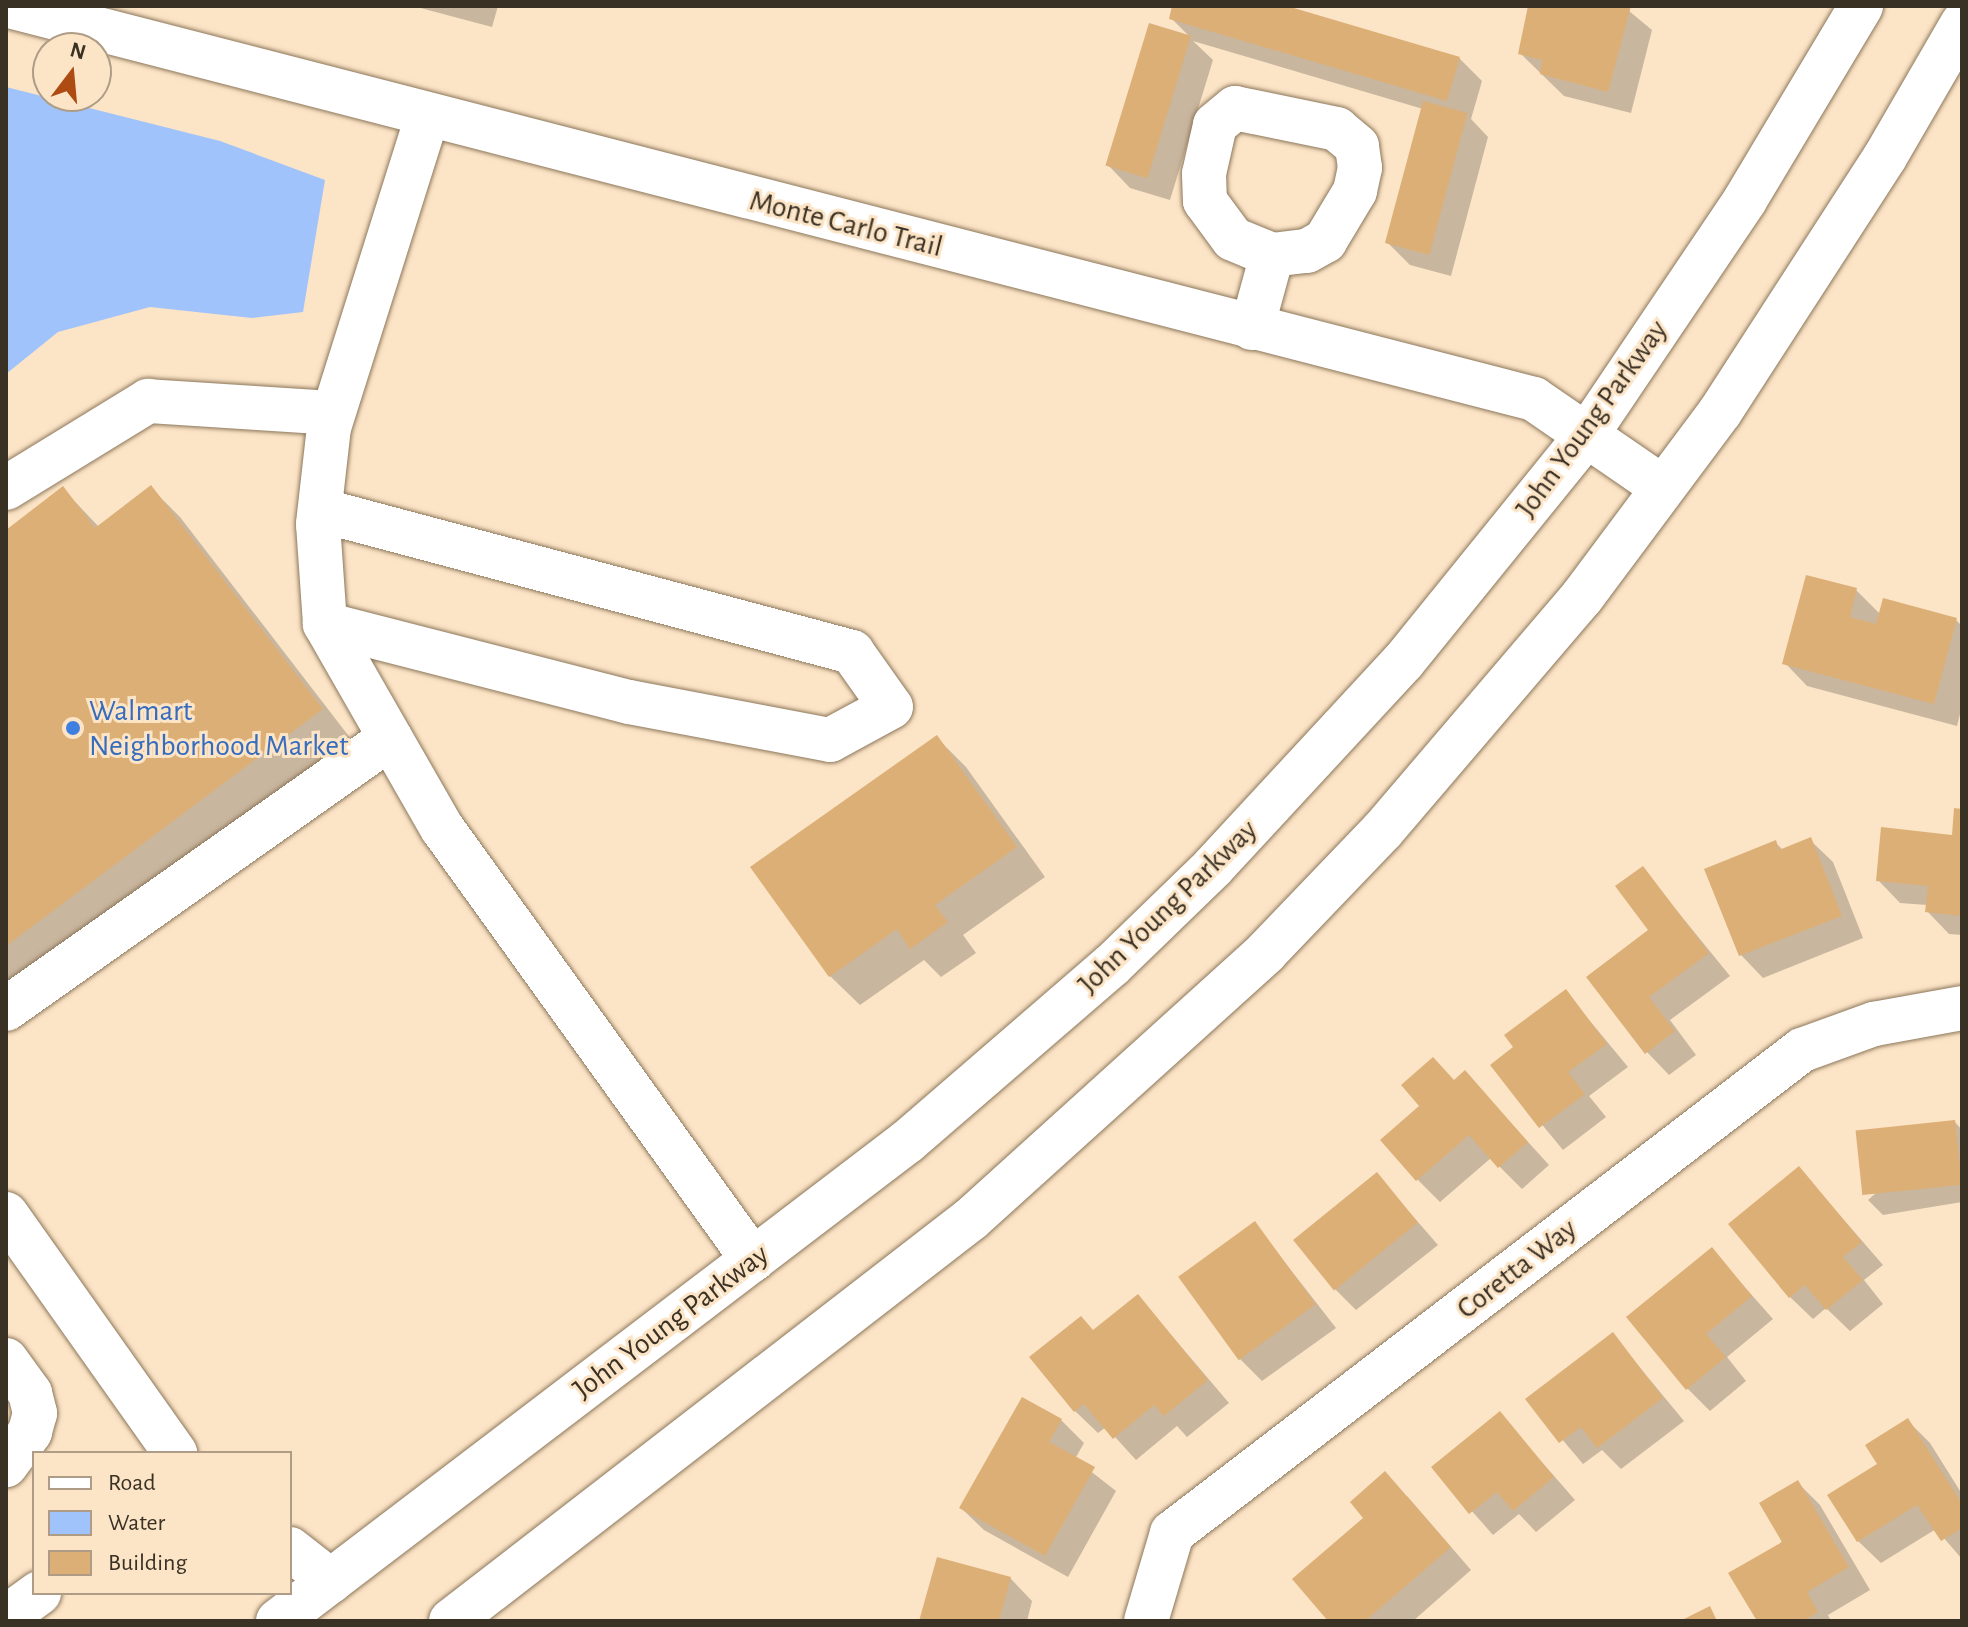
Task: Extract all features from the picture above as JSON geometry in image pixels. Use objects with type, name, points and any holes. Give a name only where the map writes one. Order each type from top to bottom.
[{"type":"main road","name":"Monte Carlo Trail","points":[[9,6],[93,17],[427,117],[1534,399],[1662,487]]},
{"type":"main road","name":"John Young Parkway","points":[[278,1621],[908,1141],[1015,1052],[1213,867],[1403,662],[1586,436],[1745,200],[1861,6]]},
{"type":"main road","points":[[451,1621],[971,1219],[1255,962],[1383,830],[1582,597],[1720,412],[1869,182],[1962,24]]},
{"type":"main road","points":[[427,117],[333,413],[320,510],[325,624],[442,828],[753,1260]]},
{"type":"main road","points":[[1252,328],[1272,255]]},
{"type":"main road","points":[[6,488],[148,401],[333,413]]},
{"type":"main road","points":[[320,510],[852,652],[891,707],[830,740],[629,702],[325,624]]},
{"type":"main road","points":[[6,1009],[390,738]]},
{"type":"main road","name":"Coretta Way","points":[[1146,1621],[1172,1533],[1802,1050],[1874,1024],[1962,1008]]},
{"type":"main road","points":[[6,1214],[174,1451]]},
{"type":"main road","points":[[6,1360],[30,1393],[35,1413],[30,1432],[6,1465]]},
{"type":"main road","points":[[292,1551],[331,1581]]},
{"type":"main road","points":[[6,1617],[36,1595]]},
{"type":"water","points":[[6,87],[32,94],[32,112],[105,112],[220,141],[325,180],[303,312],[252,318],[150,307],[58,332],[6,374]]},
{"type":"building","points":[[1172,6],[1287,6],[1460,57],[1447,101],[1169,19]]},
{"type":"building","points":[[1528,6],[1631,6],[1608,92],[1540,74],[1542,60],[1518,54]]},
{"type":"building","points":[[1149,23],[1191,36],[1148,178],[1105,165]]},
{"type":"building","points":[[1423,101],[1467,113],[1429,255],[1385,243]]},
{"type":"building","points":[[151,485],[323,709],[6,946],[6,530],[63,486],[95,528]]},
{"type":"building","points":[[1806,575],[1857,588],[1850,617],[1876,624],[1883,598],[1957,618],[1934,704],[1782,664]]},
{"type":"building","points":[[937,735],[1017,847],[935,905],[948,922],[910,949],[897,929],[829,977],[750,867]]},
{"type":"building","points":[[1954,808],[1962,809],[1962,916],[1925,912],[1928,886],[1876,881],[1881,827],[1952,835]]},
{"type":"building","points":[[1811,837],[1842,916],[1739,956],[1704,869],[1776,840],[1779,850]]},
{"type":"building","points":[[1643,866],[1709,953],[1649,997],[1675,1031],[1645,1054],[1586,977],[1648,930],[1615,886]]},
{"type":"building","points":[[1566,989],[1607,1044],[1568,1072],[1585,1094],[1539,1128],[1490,1065],[1513,1047],[1504,1035]]},
{"type":"building","points":[[1433,1057],[1454,1080],[1465,1070],[1528,1142],[1498,1168],[1469,1135],[1416,1181],[1380,1140],[1419,1106],[1401,1085]]},
{"type":"building","points":[[1955,1120],[1962,1185],[1862,1195],[1856,1130]]},
{"type":"building","points":[[1799,1166],[1862,1242],[1843,1257],[1863,1280],[1826,1310],[1805,1285],[1789,1298],[1728,1224]]},
{"type":"building","points":[[1377,1172],[1418,1223],[1334,1290],[1293,1240]]},
{"type":"building","points":[[1255,1221],[1316,1304],[1239,1360],[1178,1277]]},
{"type":"building","points":[[1712,1247],[1752,1296],[1706,1334],[1726,1357],[1686,1390],[1626,1317]]},
{"type":"building","points":[[1138,1294],[1208,1380],[1164,1416],[1154,1405],[1113,1439],[1084,1404],[1074,1412],[1029,1357],[1081,1316],[1093,1330]]},
{"type":"building","points":[[1613,1332],[1663,1398],[1597,1448],[1581,1427],[1559,1443],[1525,1399]]},
{"type":"building","points":[[1022,1397],[1062,1419],[1049,1442],[1095,1467],[1045,1556],[959,1508]]},
{"type":"building","points":[[1500,1411],[1554,1477],[1513,1511],[1497,1492],[1469,1514],[1431,1467]]},
{"type":"building","points":[[1908,1418],[1962,1504],[1962,1528],[1941,1541],[1917,1505],[1857,1542],[1827,1495],[1877,1464],[1865,1445]]},
{"type":"building","points":[[1385,1471],[1451,1547],[1365,1621],[1328,1621],[1292,1579],[1363,1518],[1350,1502]]},
{"type":"building","points":[[1798,1480],[1849,1567],[1807,1592],[1818,1612],[1803,1621],[1757,1621],[1728,1573],[1782,1542],[1759,1503]]},
{"type":"building","points":[[937,1557],[1011,1577],[999,1621],[919,1621]]},
{"type":"building","points":[[1710,1606],[1717,1621],[1680,1621]]},
{"type":"place","name":"Walmart Neighborhood Market","points":[[73,728]]}]
